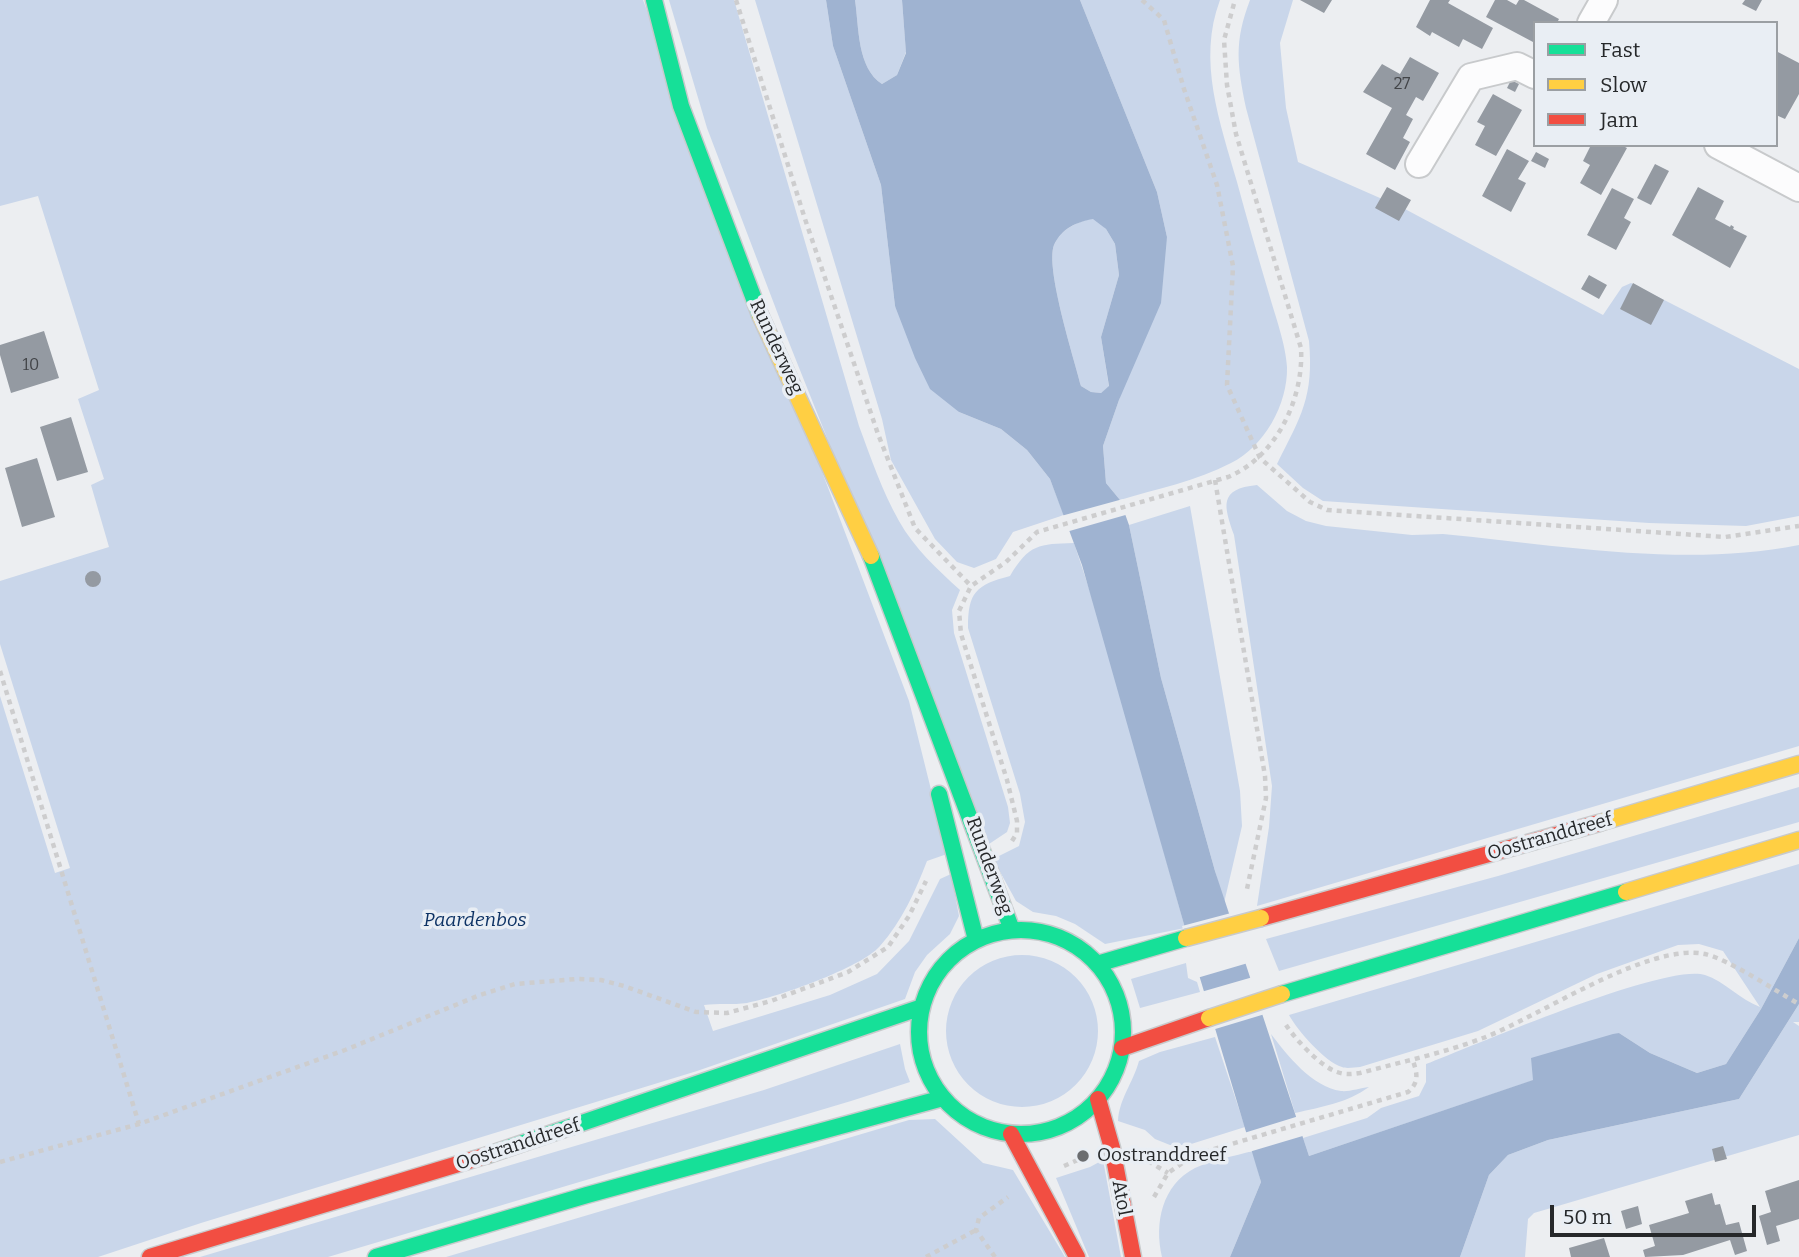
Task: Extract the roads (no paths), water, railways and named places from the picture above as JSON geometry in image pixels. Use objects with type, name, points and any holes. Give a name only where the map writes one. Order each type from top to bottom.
[{"type":"main road","name":"Runderweg","points":[[654,0],[681,106],[756,306],[878,570],[1012,930]]},
{"type":"main road","name":"Runderweg","points":[[920,685],[928,752]]},
{"type":"main road","name":"Oostranddreef","points":[[1097,964],[1541,840],[1799,764]]},
{"type":"main road","name":"Runderweg","points":[[934,776],[976,940]]},
{"type":"main road","points":[[1122,1048],[1282,994],[1799,840]]},
{"type":"main road","points":[[1012,930],[1036,931],[1059,937],[1080,948],[1111,982],[1119,1003],[1123,1026],[1122,1048],[1110,1084],[1098,1099],[1081,1116],[1059,1127],[1035,1133],[1011,1134],[986,1128],[963,1116],[943,1098],[930,1078],[922,1055],[919,1031],[922,1006],[937,974],[948,961],[976,940],[1012,930]]},
{"type":"main road","name":"Oostranddreef","points":[[150,1257],[489,1155],[922,1006]]},
{"type":"main road","points":[[376,1257],[587,1195],[943,1098]]},
{"type":"main road","name":"Atol","points":[[1098,1099],[1112,1148],[1133,1257]]},
{"type":"main road","points":[[1011,1134],[1077,1257]]},
{"type":"street","points":[[1592,21],[1604,0]]},
{"type":"street","points":[[1419,164],[1471,77],[1517,66],[1533,74]]},
{"type":"street","points":[[1722,147],[1799,188]]},
{"type":"place","name":"Oostranddreef","points":[[1083,1156]]},
{"type":"park label","name":"Paardenbos","points":[[475,921]]}]
